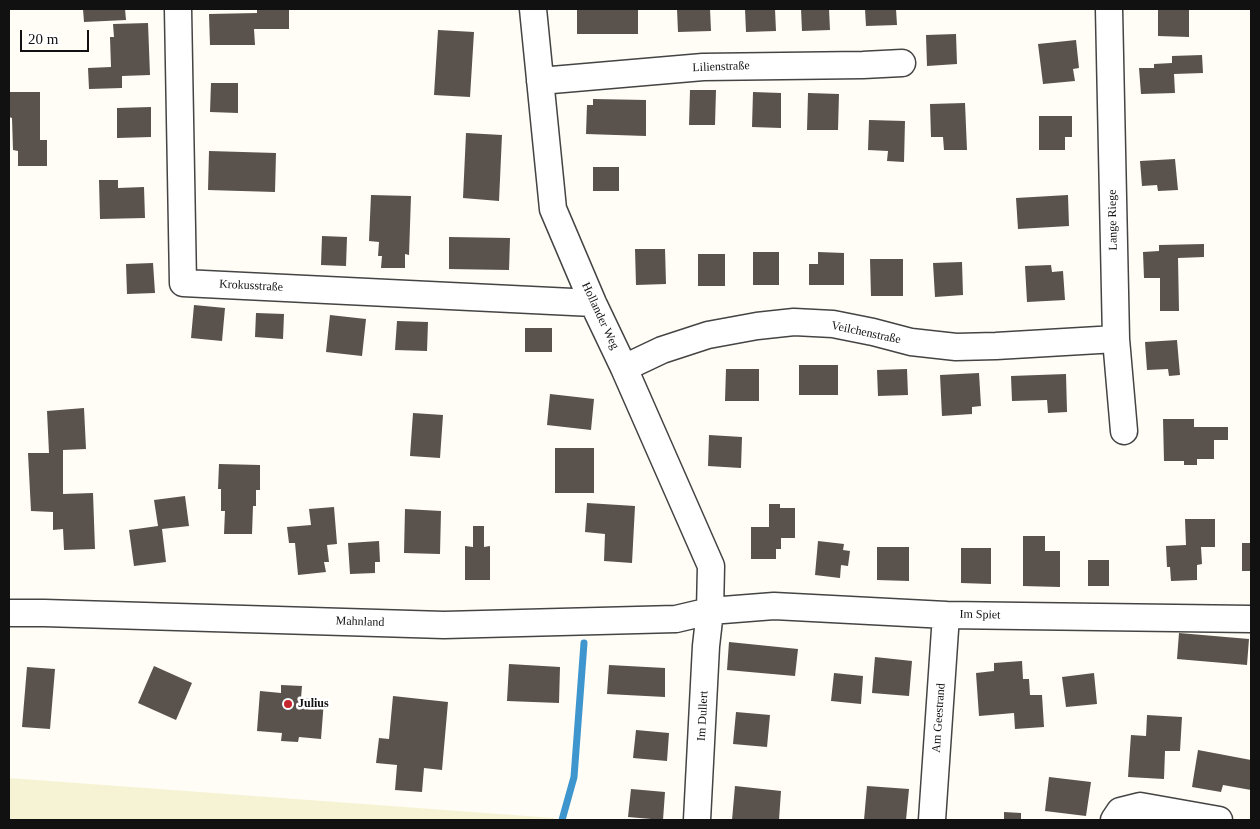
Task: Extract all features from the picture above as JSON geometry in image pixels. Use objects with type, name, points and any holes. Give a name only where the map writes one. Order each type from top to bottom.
[{"type":"street","name":"Krokusstraße","points":[[178,9],[183,283],[593,303]]},
{"type":"street","name":"Hollander Weg","points":[[533,9],[553,209],[711,566],[710,611]]},
{"type":"street","name":"Lange Riege","points":[[1109,9],[1116,339],[1124,431]]},
{"type":"street","name":"Lilienstraße","points":[[540,81],[703,66],[902,63]]},
{"type":"street","name":"Veilchenstraße","points":[[624,368],[662,350],[708,334],[794,322],[833,324],[911,342],[956,347],[1116,339]]},
{"type":"street","name":"Im Spiet","points":[[710,611],[774,606],[946,615],[1251,619]]},
{"type":"street","name":"Mahnland","points":[[9,614],[73,614],[444,625],[676,619],[710,611]]},
{"type":"street","name":"Im Dullert","points":[[697,820],[706,646],[710,611]]},
{"type":"street","name":"Am Geestrand","points":[[932,820],[946,615]]},
{"type":"street","points":[[1114,820],[1120,811],[1140,806],[1219,820]]},
{"type":"shaded area","points":[[9,778],[554,818],[554,820],[9,820]]},
{"type":"building","points":[[83,9],[125,9],[126,20],[84,22]]},
{"type":"building","points":[[257,9],[289,9],[289,29],[254,29],[255,45],[210,45],[209,14],[257,13]]},
{"type":"building","points":[[577,9],[638,9],[638,34],[577,34]]},
{"type":"building","points":[[677,9],[710,9],[711,31],[678,32]]},
{"type":"building","points":[[745,9],[775,9],[776,31],[746,32]]},
{"type":"building","points":[[801,9],[829,9],[830,30],[802,31]]},
{"type":"building","points":[[865,9],[896,9],[897,25],[866,26]]},
{"type":"building","points":[[1158,9],[1189,9],[1189,37],[1158,36]]},
{"type":"building","points":[[148,23],[150,75],[122,76],[122,88],[89,89],[88,68],[111,67],[110,37],[114,37],[113,24]]},
{"type":"building","points":[[438,30],[474,32],[470,97],[434,95]]},
{"type":"building","points":[[956,34],[957,64],[927,66],[926,35]]},
{"type":"building","points":[[1076,40],[1079,68],[1073,69],[1075,81],[1043,84],[1038,44]]},
{"type":"building","points":[[1202,55],[1203,73],[1174,74],[1175,93],[1141,94],[1139,68],[1154,68],[1154,64],[1172,63],[1172,56]]},
{"type":"building","points":[[211,83],[238,83],[238,113],[210,112]]},
{"type":"building","points":[[690,90],[716,90],[715,125],[689,125]]},
{"type":"building","points":[[9,92],[40,92],[40,140],[47,140],[47,166],[18,166],[18,151],[13,150],[12,118],[9,117]]},
{"type":"building","points":[[753,92],[781,93],[781,128],[752,127]]},
{"type":"building","points":[[808,93],[839,94],[838,130],[807,130]]},
{"type":"building","points":[[593,99],[646,100],[646,136],[586,134],[587,105],[593,105]]},
{"type":"building","points":[[965,103],[967,150],[944,150],[943,137],[931,137],[930,104]]},
{"type":"building","points":[[151,107],[151,137],[117,138],[117,108]]},
{"type":"building","points":[[1039,116],[1072,116],[1072,137],[1065,137],[1065,150],[1039,150]]},
{"type":"building","points":[[869,120],[905,121],[904,162],[887,161],[888,151],[868,150]]},
{"type":"building","points":[[466,133],[502,135],[499,201],[463,198]]},
{"type":"building","points":[[209,151],[276,153],[275,192],[208,190]]},
{"type":"building","points":[[1175,159],[1178,190],[1158,191],[1157,185],[1142,186],[1140,161]]},
{"type":"building","points":[[593,167],[619,167],[619,191],[593,191]]},
{"type":"building","points":[[99,180],[118,180],[118,188],[144,187],[145,218],[100,219]]},
{"type":"building","points":[[371,195],[411,196],[409,255],[405,254],[405,268],[381,268],[382,256],[378,256],[379,242],[369,241]]},
{"type":"building","points":[[1068,195],[1069,226],[1018,229],[1016,198]]},
{"type":"building","points":[[322,236],[347,237],[346,266],[321,265]]},
{"type":"building","points":[[449,237],[510,238],[509,270],[449,269]]},
{"type":"building","points":[[1204,244],[1204,257],[1178,258],[1179,311],[1160,311],[1160,278],[1144,278],[1143,252],[1159,251],[1159,245]]},
{"type":"building","points":[[635,249],[665,249],[666,284],[636,285]]},
{"type":"building","points":[[753,252],[779,252],[779,285],[753,285]]},
{"type":"building","points":[[818,252],[844,253],[844,285],[809,285],[809,264],[818,264]]},
{"type":"building","points":[[698,254],[725,254],[725,286],[698,286]]},
{"type":"building","points":[[870,259],[903,259],[903,296],[871,296]]},
{"type":"building","points":[[962,262],[963,295],[935,297],[933,263]]},
{"type":"building","points":[[153,263],[155,293],[127,294],[126,264]]},
{"type":"building","points":[[1051,265],[1052,272],[1063,271],[1065,300],[1027,302],[1025,266]]},
{"type":"building","points":[[194,305],[225,308],[222,341],[191,338]]},
{"type":"building","points":[[256,313],[284,314],[283,339],[255,337]]},
{"type":"building","points":[[330,315],[366,319],[362,356],[326,352]]},
{"type":"building","points":[[397,321],[428,322],[427,351],[395,350]]},
{"type":"building","points":[[525,328],[552,328],[552,352],[525,352]]},
{"type":"building","points":[[1177,340],[1180,375],[1169,376],[1168,369],[1147,370],[1145,342]]},
{"type":"building","points":[[799,365],[838,365],[838,395],[799,395]]},
{"type":"building","points":[[726,369],[759,369],[759,401],[725,401]]},
{"type":"building","points":[[907,369],[908,395],[878,396],[877,370]]},
{"type":"building","points":[[979,373],[981,406],[972,407],[972,414],[942,416],[940,375]]},
{"type":"building","points":[[1066,374],[1067,412],[1048,413],[1047,400],[1012,401],[1011,376]]},
{"type":"building","points":[[550,394],[594,399],[591,430],[547,425]]},
{"type":"building","points":[[84,408],[86,449],[63,450],[63,494],[93,493],[95,549],[64,550],[63,529],[53,530],[53,512],[31,511],[28,453],[49,453],[47,411]]},
{"type":"building","points":[[413,413],[443,415],[440,458],[410,456]]},
{"type":"building","points":[[1163,419],[1194,419],[1194,427],[1228,427],[1228,440],[1214,440],[1214,459],[1197,459],[1197,465],[1184,465],[1184,461],[1164,461]]},
{"type":"building","points":[[709,435],[742,437],[741,468],[708,466]]},
{"type":"building","points":[[555,448],[594,448],[594,493],[555,493]]},
{"type":"building","points":[[219,464],[260,465],[260,490],[256,490],[256,506],[253,506],[252,534],[224,534],[225,511],[221,511],[221,489],[218,489]]},
{"type":"building","points":[[185,496],[189,526],[162,529],[166,562],[134,566],[129,530],[158,526],[154,500]]},
{"type":"building","points":[[587,503],[635,506],[632,563],[604,561],[605,534],[585,532]]},
{"type":"building","points":[[769,504],[780,504],[780,508],[795,508],[795,538],[781,538],[781,549],[776,549],[776,559],[751,559],[751,527],[769,527]]},
{"type":"building","points":[[334,507],[337,544],[327,545],[329,562],[324,562],[326,572],[298,575],[295,543],[289,543],[287,527],[311,525],[309,509]]},
{"type":"building","points":[[405,509],[441,511],[440,554],[404,553]]},
{"type":"building","points":[[1185,519],[1215,519],[1215,547],[1201,547],[1202,564],[1197,565],[1197,580],[1171,581],[1170,567],[1167,567],[1166,546],[1186,545]]},
{"type":"building","points":[[473,526],[484,526],[484,547],[490,546],[490,580],[465,580],[465,546],[473,547]]},
{"type":"building","points":[[1023,536],[1045,536],[1045,551],[1060,551],[1060,587],[1023,586]]},
{"type":"building","points":[[379,541],[380,562],[375,562],[375,573],[350,574],[348,543]]},
{"type":"building","points":[[818,541],[844,544],[843,550],[850,551],[848,566],[841,565],[840,578],[815,575]]},
{"type":"building","points":[[1242,543],[1251,543],[1251,571],[1242,571]]},
{"type":"building","points":[[877,547],[909,547],[909,581],[877,580]]},
{"type":"building","points":[[961,548],[991,548],[991,584],[961,583]]},
{"type":"building","points":[[1088,560],[1109,560],[1109,586],[1088,586]]},
{"type":"building","points":[[1179,633],[1249,639],[1247,665],[1177,659]]},
{"type":"building","points":[[729,642],[798,649],[795,676],[727,670]]},
{"type":"building","points":[[875,657],[912,661],[909,696],[872,693]]},
{"type":"building","points":[[1022,661],[1023,679],[1029,679],[1030,695],[1042,695],[1044,727],[1015,729],[1014,713],[979,716],[976,673],[994,671],[994,663]]},
{"type":"building","points":[[509,664],[560,667],[559,703],[507,701]]},
{"type":"building","points":[[609,665],[665,668],[665,697],[607,694]]},
{"type":"building","points":[[154,666],[192,683],[176,720],[138,703]]},
{"type":"building","points":[[27,667],[55,669],[50,729],[22,727]]},
{"type":"building","points":[[834,673],[863,676],[861,704],[831,701]]},
{"type":"building","points":[[1094,673],[1097,704],[1066,707],[1062,677]]},
{"type":"building","points":[[281,685],[302,686],[301,698],[324,700],[321,739],[299,737],[298,742],[281,741],[282,733],[257,731],[260,691],[281,693]]},
{"type":"building","points":[[393,696],[448,702],[442,770],[424,768],[422,792],[395,790],[397,765],[376,763],[379,738],[389,739]]},
{"type":"building","points":[[736,712],[770,715],[767,747],[733,744]]},
{"type":"building","points":[[1147,715],[1182,717],[1180,751],[1165,751],[1164,779],[1128,777],[1131,735],[1146,736]]},
{"type":"building","points":[[636,730],[669,733],[667,761],[633,758]]},
{"type":"building","points":[[1198,750],[1251,760],[1251,790],[1223,785],[1221,792],[1192,787]]},
{"type":"building","points":[[1049,777],[1091,782],[1086,816],[1045,811]]},
{"type":"building","points":[[735,786],[781,791],[779,820],[732,820]]},
{"type":"building","points":[[867,786],[909,789],[906,820],[864,820]]},
{"type":"building","points":[[631,789],[665,792],[663,820],[628,817]]},
{"type":"building","points":[[1004,812],[1021,813],[1021,820],[1004,820]]},
{"type":"waterway","points":[[562,820],[574,777],[584,643]]},
{"type":"place","name":"Julius","points":[[288,704]]}]
